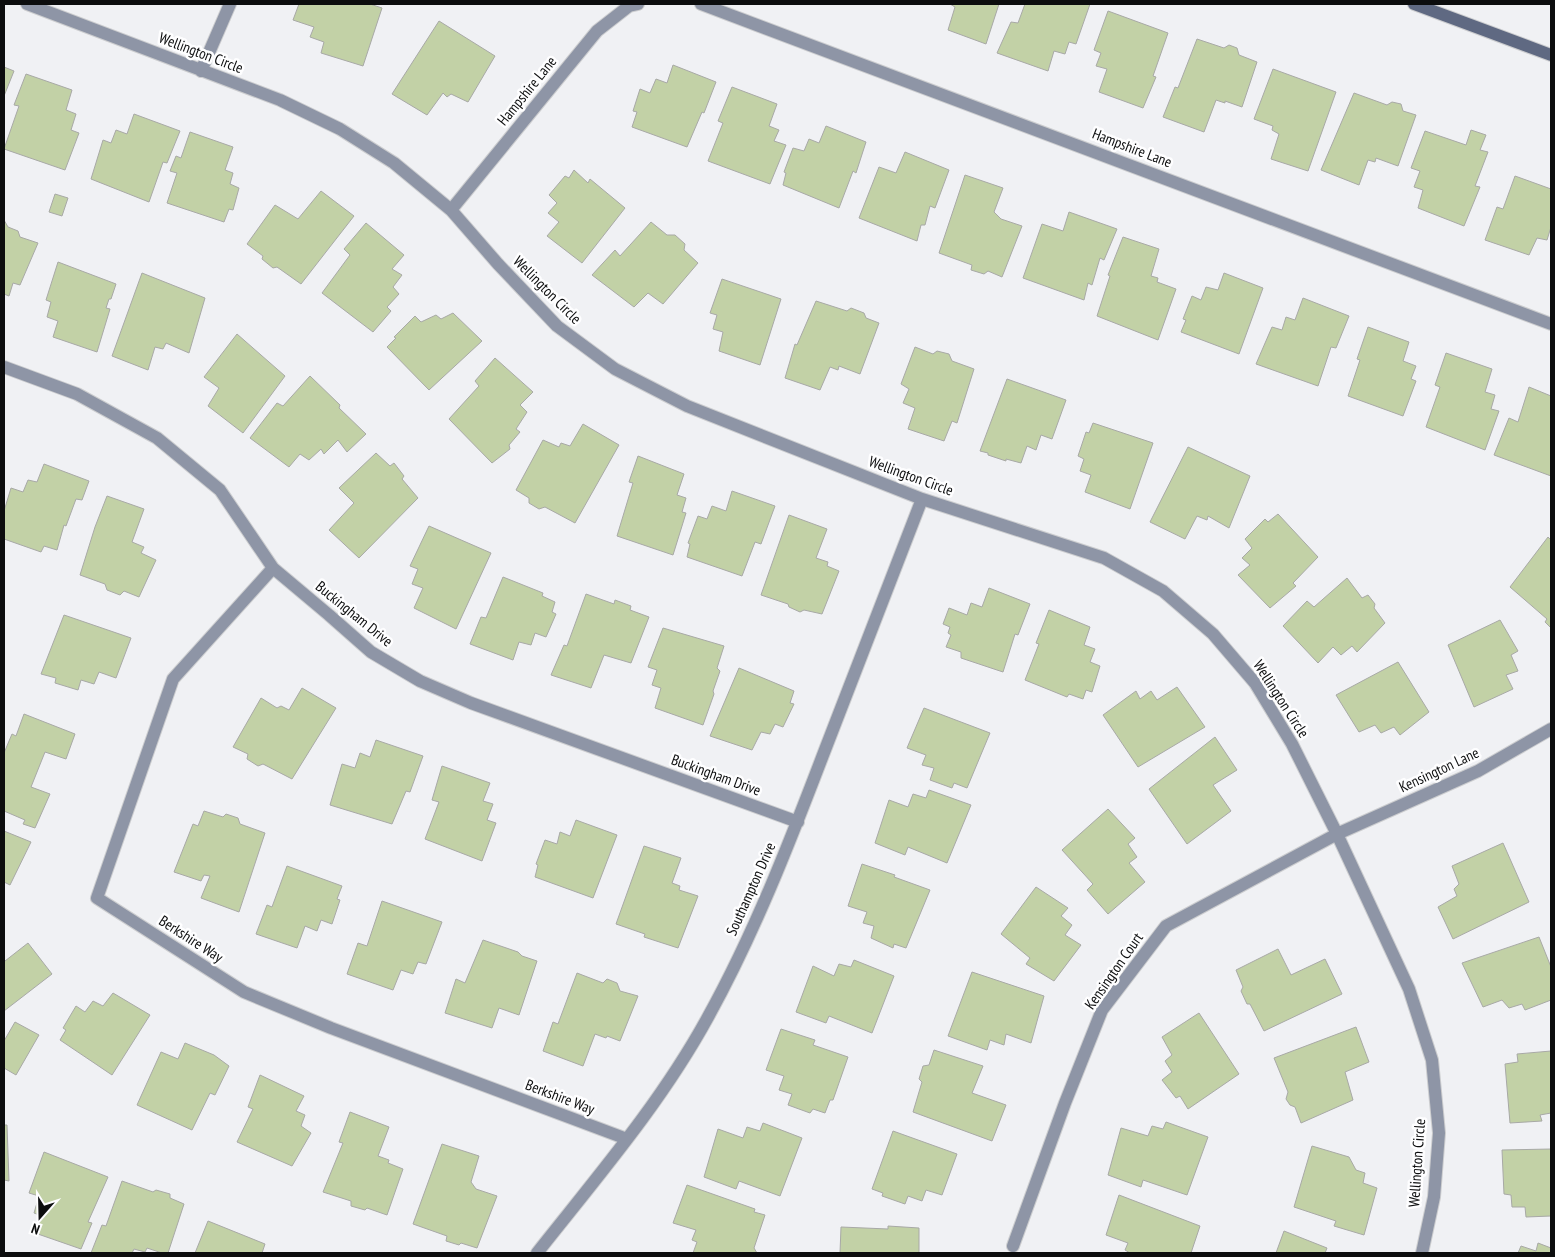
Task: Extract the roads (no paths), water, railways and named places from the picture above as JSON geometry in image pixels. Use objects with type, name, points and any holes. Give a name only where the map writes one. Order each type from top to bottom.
[{"type":"main road","points":[[1414,4],[1551,55]]},
{"type":"street","name":"Wellington Circle","points":[[26,4],[280,100],[340,129],[394,163],[451,210],[498,264],[557,326],[615,369],[687,406],[922,499],[1104,558],[1163,591],[1213,634],[1255,683],[1292,744],[1337,834],[1409,989],[1432,1060],[1439,1133],[1434,1197],[1422,1253]]},
{"type":"street","points":[[201,70],[230,4]]},
{"type":"street","name":"Hampshire Lane","points":[[451,210],[597,31],[629,6],[638,4]]},
{"type":"street","name":"Hampshire Lane","points":[[701,4],[1551,324]]},
{"type":"street","name":"Buckingham Drive","points":[[4,367],[77,394],[157,438],[220,490],[273,568],[372,652],[420,681],[471,703],[798,822]]},
{"type":"street","name":"Southampton Drive","points":[[537,1253],[670,1081],[708,1017],[761,912],[798,822],[922,499]]},
{"type":"street","name":"Berkshire Way","points":[[273,568],[173,679],[97,898],[244,992],[331,1028],[626,1139]]},
{"type":"street","name":"Kensington Lane","points":[[1337,834],[1478,771],[1551,729]]},
{"type":"street","name":"Kensington Court","points":[[1013,1246],[1065,1103],[1102,1010],[1166,926],[1337,834]]}]
